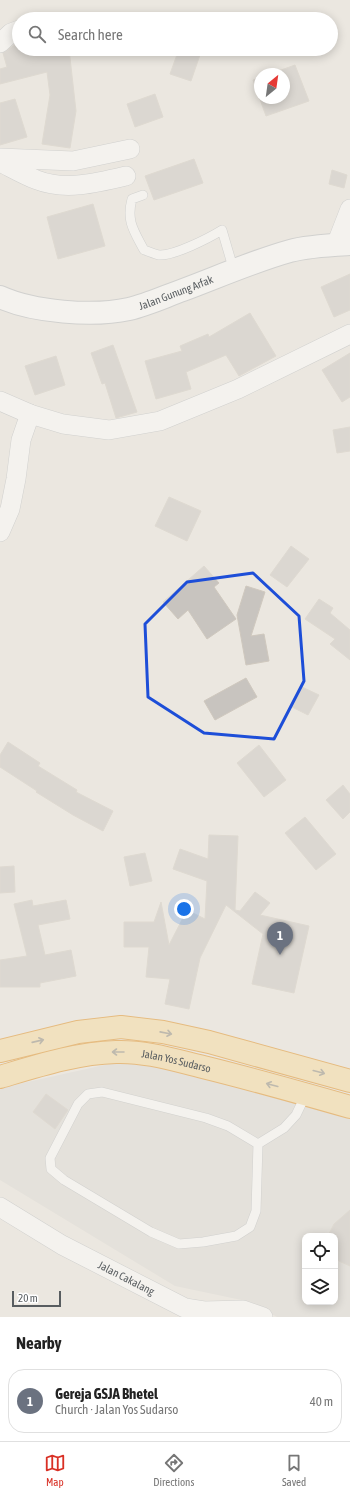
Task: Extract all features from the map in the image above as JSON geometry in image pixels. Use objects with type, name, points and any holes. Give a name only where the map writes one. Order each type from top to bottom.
[{"type":"highway","points":[[0,1051],[78,1032],[121,1027],[162,1032],[209,1042],[350,1081]]},
{"type":"highway","name":"Jalan Yos Sudarso","points":[[0,1077],[84,1055],[116,1052],[154,1055],[306,1094],[350,1107]]},
{"type":"street","points":[[0,43],[12,33]]},
{"type":"street","points":[[0,158],[73,161],[130,149]]},
{"type":"street","points":[[0,162],[38,180],[67,186],[95,183],[126,176]]},
{"type":"street","points":[[343,244],[350,209]]},
{"type":"street","name":"Jalan Gunung Arfak","points":[[0,297],[14,303],[37,308],[65,311],[99,312],[129,309],[291,251],[343,244]]},
{"type":"street","points":[[0,401],[30,414],[63,424],[109,430],[160,421],[238,390],[350,334]]},
{"type":"street","points":[[0,532],[10,509],[16,479],[20,440],[30,414]]},
{"type":"street","name":"Jalan Cakalang","points":[[0,1207],[62,1245],[182,1313],[243,1310],[263,1317]]},
{"type":"lane","points":[[143,195],[132,199],[129,210],[130,223],[144,250],[159,255],[172,252],[206,239],[222,230],[234,271]]},
{"type":"lane","points":[[102,1092],[206,1118],[228,1126],[258,1144],[256,1211],[250,1227],[236,1236],[203,1242],[179,1244],[151,1232],[64,1180],[51,1169],[50,1158],[78,1104],[88,1094],[102,1092]]},
{"type":"lane","points":[[258,1144],[284,1128],[296,1114],[306,1094]]},
{"type":"highlighted area","points":[[253,573],[299,616],[304,681],[274,739],[204,733],[148,697],[145,624],[187,582]]},
{"type":"shaded area","points":[[141,1057],[350,1110],[350,1317],[277,1317],[251,1302],[175,1286],[0,1180],[0,1088]]},
{"type":"building","points":[[12,47],[12,56],[70,56],[76,111],[70,148],[42,144],[50,95],[47,72],[0,84],[0,69],[7,67],[3,53]]},
{"type":"building","points":[[176,56],[200,56],[191,81],[170,74]]},
{"type":"building","points":[[295,65],[309,101],[266,116],[262,104],[290,104],[290,68],[287,68]]},
{"type":"building","points":[[155,94],[163,117],[135,127],[127,104]]},
{"type":"building","points":[[15,99],[27,137],[0,145],[0,103]]},
{"type":"building","points":[[194,159],[203,183],[154,200],[145,176]]},
{"type":"building","points":[[332,170],[347,175],[344,188],[329,184]]},
{"type":"building","points":[[93,204],[105,246],[58,259],[47,217]]},
{"type":"building","points":[[350,274],[350,310],[334,317],[321,287]]},
{"type":"building","points":[[250,313],[276,356],[239,376],[226,355],[186,372],[191,389],[156,399],[145,361],[182,351],[180,346],[208,334],[209,337]]},
{"type":"building","points":[[113,345],[137,412],[116,418],[105,383],[102,384],[91,353]]},
{"type":"building","points":[[350,353],[350,397],[342,402],[322,370]]},
{"type":"building","points":[[56,356],[65,385],[35,395],[25,366]]},
{"type":"building","points":[[350,427],[350,451],[337,453],[333,430]]},
{"type":"building","points":[[169,497],[201,511],[187,541],[155,526]]},
{"type":"building","points":[[291,546],[309,559],[287,587],[270,575]]},
{"type":"building","points":[[204,566],[219,583],[214,587],[236,619],[207,639],[188,610],[178,619],[163,602]]},
{"type":"building","points":[[246,586],[265,592],[251,636],[264,634],[269,661],[246,665],[237,615]]},
{"type":"building","points":[[319,599],[333,608],[330,613],[350,630],[350,660],[330,644],[335,639],[305,619]]},
{"type":"building","points":[[246,678],[257,697],[215,720],[204,701]]},
{"type":"building","points":[[302,687],[319,695],[308,715],[292,707]]},
{"type":"building","points":[[8,742],[40,763],[38,766],[77,790],[76,792],[113,811],[103,831],[73,815],[0,767],[0,755]]},
{"type":"building","points":[[259,745],[286,780],[264,797],[237,763]]},
{"type":"building","points":[[343,785],[350,794],[350,812],[343,819],[326,800]]},
{"type":"building","points":[[305,817],[336,854],[316,870],[285,833]]},
{"type":"building","points":[[209,835],[238,836],[235,910],[240,911],[255,892],[270,903],[260,915],[309,926],[294,993],[252,984],[263,934],[226,905],[200,958],[189,1009],[165,1004],[170,979],[146,977],[149,947],[124,947],[124,922],[154,922],[161,902],[169,945],[187,910],[205,919],[207,881],[173,869],[180,849],[208,859]]},
{"type":"building","points":[[145,853],[152,881],[130,886],[124,857]]},
{"type":"building","points":[[14,866],[15,892],[0,893],[0,867]]},
{"type":"building","points":[[32,900],[33,906],[66,900],[70,919],[38,925],[45,955],[71,950],[76,976],[40,983],[40,987],[0,987],[0,960],[27,956],[14,904]]},
{"type":"building","points":[[46,1094],[68,1110],[55,1129],[33,1112]]},
{"type":"building","points":[[350,1210],[350,1266],[338,1260],[338,1233],[330,1233],[334,1224]]},
{"type":"place","name":"Gereja GSJA Bhetel","points":[[280,955]]}]
